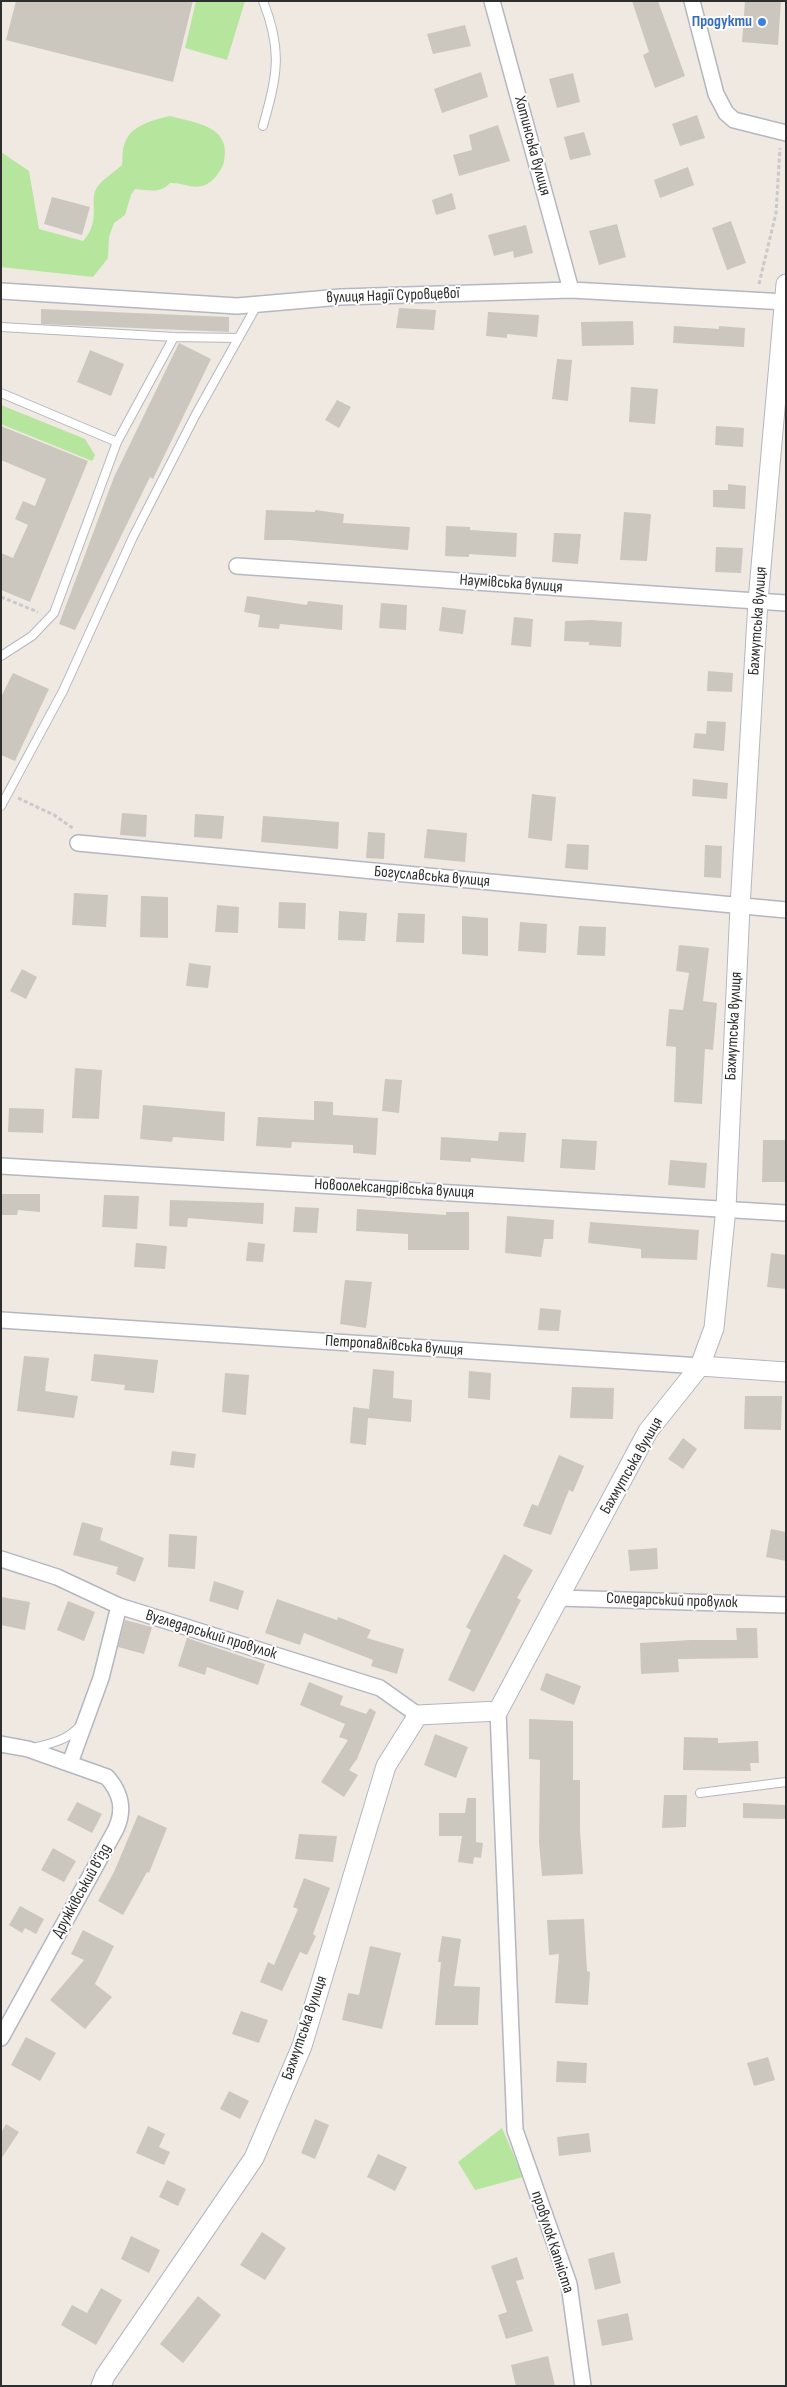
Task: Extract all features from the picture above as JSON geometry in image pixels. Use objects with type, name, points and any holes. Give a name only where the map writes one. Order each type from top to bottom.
[{"type":"street","name":"Хотинська вулиця","points":[[492,1],[571,290]]},
{"type":"street","points":[[692,1],[716,94],[723,109],[734,120],[784,133]]},
{"type":"street","name":"вулиця Надії Суровцевої","points":[[1,291],[237,306],[341,297],[571,290],[755,300],[785,296]]},
{"type":"street","name":"Бахмутська вулиця","points":[[498,1711],[648,1430],[700,1366],[714,1328],[726,1208],[740,907],[758,601],[785,296]]},
{"type":"street","name":"Наумівська вулиця","points":[[237,566],[786,603]]},
{"type":"street","name":"Богуславська вулиця","points":[[78,843],[786,910]]},
{"type":"street","name":"Новоолександрівська вулиця","points":[[1,1166],[786,1212]]},
{"type":"street","name":"Петропавлівська вулиця","points":[[1,1320],[786,1372]]},
{"type":"street","name":"Вугледарський провулок","points":[[1,1559],[57,1577],[119,1606],[380,1688],[418,1715]]},
{"type":"street","name":"Соледарський провулок","points":[[559,1598],[786,1605]]},
{"type":"street","points":[[70,1763],[101,1678],[119,1606]]},
{"type":"street","points":[[418,1715],[498,1711]]},
{"type":"street","name":"провулок Капніста","points":[[498,1711],[515,2130],[568,2284],[583,2386]]},
{"type":"street","name":"Бахмутська вулиця","points":[[101,2386],[105,2376],[254,2158],[302,2046],[386,1766],[418,1715]]},
{"type":"street","name":"Дружківський в’їзд","points":[[1,1744],[28,1749],[107,1777],[120,1796],[122,1807],[120,1818],[1,2038]]},
{"type":"lane","points":[[263,1],[273,26],[277,62],[263,126]]},
{"type":"lane","points":[[1,806],[63,691],[137,528],[195,416],[258,305]]},
{"type":"lane","points":[[1,327],[174,337],[240,338]]},
{"type":"lane","points":[[1,656],[32,636],[51,617],[117,442],[174,337]]},
{"type":"lane","points":[[1,393],[117,442]]},
{"type":"lane","points":[[28,1749],[59,1742],[72,1735],[86,1719]]},
{"type":"lane","points":[[700,1793],[786,1782]]},
{"type":"path","points":[[755,300],[776,212],[784,133]]},
{"type":"path","points":[[1,597],[51,617]]},
{"type":"path","points":[[8,793],[54,815],[80,833],[78,843]]},
{"type":"green space","points":[[196,1],[245,1],[227,60],[185,48]]},
{"type":"green space","points":[[170,116],[210,128],[223,141],[225,150],[224,162],[214,179],[201,186],[170,183],[158,190],[135,189],[131,195],[125,215],[114,223],[109,237],[108,258],[93,277],[1,267],[1,152],[29,171],[39,229],[83,241],[89,233],[94,218],[95,191],[100,183],[122,165],[123,147],[127,138],[143,124]]},
{"type":"green space","points":[[1,405],[85,439],[95,455],[92,461],[1,424]]},
{"type":"green space","points":[[502,2128],[523,2177],[475,2190],[458,2162]]},
{"type":"building","points":[[16,1],[193,1],[173,82],[6,40]]},
{"type":"building","points":[[632,1],[658,1],[685,76],[655,88],[643,55],[649,52]]},
{"type":"building","name":"Продукти","points":[[745,1],[781,1],[778,45],[742,42]]},
{"type":"building","points":[[465,25],[471,46],[433,54],[427,34]]},
{"type":"building","points":[[481,72],[488,97],[442,113],[434,89]]},
{"type":"building","points":[[573,73],[580,102],[557,108],[549,79]]},
{"type":"building","points":[[697,115],[705,138],[680,146],[672,124]]},
{"type":"building","points":[[498,125],[510,161],[459,176],[453,155],[472,150],[469,135]]},
{"type":"building","points":[[584,132],[591,155],[570,160],[564,137]]},
{"type":"building","points":[[688,167],[694,185],[660,198],[654,180]]},
{"type":"building","points":[[452,193],[456,209],[436,215],[432,200]]},
{"type":"building","points":[[52,197],[90,207],[82,235],[44,224]]},
{"type":"building","points":[[731,221],[746,263],[727,270],[712,228]]},
{"type":"building","points":[[617,224],[626,257],[599,265],[589,231]]},
{"type":"building","points":[[526,225],[533,253],[514,258],[513,251],[494,256],[488,235]]},
{"type":"building","points":[[399,308],[436,310],[434,330],[396,328]]},
{"type":"building","points":[[41,309],[229,317],[229,332],[41,324]]},
{"type":"building","points":[[488,312],[539,315],[537,337],[507,334],[507,338],[486,336]]},
{"type":"building","points":[[633,321],[634,345],[582,346],[581,322]]},
{"type":"building","points":[[674,326],[719,329],[719,326],[745,328],[744,347],[673,343]]},
{"type":"building","points":[[179,343],[211,359],[153,479],[150,477],[75,630],[59,624],[114,477]]},
{"type":"building","points":[[90,350],[124,364],[111,396],[77,382]]},
{"type":"building","points":[[557,359],[572,360],[568,401],[552,399]]},
{"type":"building","points":[[631,387],[658,389],[655,424],[629,422]]},
{"type":"building","points":[[337,400],[351,407],[339,428],[325,420]]},
{"type":"building","points":[[1,426],[88,461],[30,602],[1,590],[1,553],[13,558],[28,525],[15,519],[23,501],[35,506],[46,479],[1,460]]},
{"type":"building","points":[[716,426],[744,428],[743,447],[715,445]]},
{"type":"building","points":[[728,484],[746,486],[745,509],[713,507],[713,490],[728,490]]},
{"type":"building","points":[[266,510],[315,512],[315,510],[344,514],[343,523],[410,527],[408,550],[290,540],[264,540]]},
{"type":"building","points":[[624,512],[651,514],[647,561],[620,560]]},
{"type":"building","points":[[446,526],[470,527],[470,530],[517,533],[516,557],[469,554],[469,557],[445,556]]},
{"type":"building","points":[[554,533],[581,534],[578,564],[552,562]]},
{"type":"building","points":[[716,547],[743,548],[741,573],[715,572]]},
{"type":"building","points":[[247,596],[307,605],[308,601],[343,605],[342,630],[280,624],[279,629],[258,627],[260,615],[244,612]]},
{"type":"building","points":[[381,603],[407,605],[406,630],[379,628]]},
{"type":"building","points":[[442,607],[466,610],[463,634],[439,631]]},
{"type":"building","points":[[514,617],[533,619],[531,647],[511,645]]},
{"type":"building","points":[[565,621],[622,622],[621,647],[589,645],[589,642],[564,641]]},
{"type":"building","points":[[708,671],[733,673],[732,692],[707,691]]},
{"type":"building","points":[[13,673],[49,689],[15,761],[1,755],[1,697]]},
{"type":"building","points":[[707,721],[726,722],[724,751],[693,748],[695,733],[706,734]]},
{"type":"building","points":[[693,779],[728,783],[727,799],[692,796]]},
{"type":"building","points":[[532,794],[556,797],[552,841],[528,838]]},
{"type":"building","points":[[122,813],[147,815],[146,837],[120,835]]},
{"type":"building","points":[[195,814],[224,816],[222,839],[194,837]]},
{"type":"building","points":[[263,816],[339,822],[338,849],[261,842]]},
{"type":"building","points":[[427,829],[467,833],[465,862],[424,858]]},
{"type":"building","points":[[368,832],[385,833],[384,859],[366,858]]},
{"type":"building","points":[[567,844],[589,845],[588,870],[565,868]]},
{"type":"building","points":[[705,845],[722,846],[721,878],[704,877]]},
{"type":"building","points":[[74,893],[108,895],[106,927],[72,925]]},
{"type":"building","points":[[141,896],[168,897],[168,938],[140,937]]},
{"type":"building","points":[[279,902],[306,903],[305,929],[278,928]]},
{"type":"building","points":[[217,905],[239,907],[238,933],[215,932]]},
{"type":"building","points":[[339,911],[367,913],[365,941],[338,940]]},
{"type":"building","points":[[398,913],[425,914],[424,943],[396,942]]},
{"type":"building","points":[[462,916],[488,918],[488,956],[462,954]]},
{"type":"building","points":[[520,922],[547,924],[546,953],[518,951]]},
{"type":"building","points":[[579,926],[606,927],[605,956],[577,955]]},
{"type":"building","points":[[679,945],[709,948],[703,1001],[717,1003],[713,1050],[705,1049],[702,1104],[674,1102],[676,1047],[666,1046],[669,1009],[683,1010],[689,973],[676,971]]},
{"type":"building","points":[[189,963],[211,966],[208,988],[186,986]]},
{"type":"building","points":[[22,969],[37,977],[26,999],[10,991]]},
{"type":"building","points":[[75,1068],[102,1070],[99,1119],[72,1118]]},
{"type":"building","points":[[385,1079],[402,1080],[399,1113],[382,1111]]},
{"type":"building","points":[[314,1101],[333,1102],[333,1115],[378,1118],[376,1155],[353,1153],[353,1145],[292,1142],[291,1148],[256,1146],[258,1117],[314,1120]]},
{"type":"building","points":[[143,1105],[225,1112],[224,1141],[173,1137],[172,1142],[140,1139]]},
{"type":"building","points":[[9,1108],[44,1109],[43,1133],[8,1132]]},
{"type":"building","points":[[499,1132],[526,1133],[524,1162],[471,1158],[471,1162],[440,1160],[441,1137],[498,1141]]},
{"type":"building","points":[[562,1139],[597,1141],[595,1170],[560,1168]]},
{"type":"building","points":[[763,1140],[786,1140],[786,1182],[762,1182]]},
{"type":"building","points":[[670,1160],[707,1163],[705,1188],[668,1185]]},
{"type":"building","points":[[1,1194],[40,1194],[40,1212],[18,1210],[17,1215],[1,1215]]},
{"type":"building","points":[[104,1195],[139,1196],[137,1229],[102,1227]]},
{"type":"building","points":[[170,1200],[264,1203],[263,1224],[188,1218],[187,1227],[169,1226]]},
{"type":"building","points":[[295,1207],[319,1208],[317,1233],[293,1232]]},
{"type":"building","points":[[357,1209],[446,1215],[446,1212],[469,1212],[469,1250],[408,1250],[408,1234],[356,1231]]},
{"type":"building","points":[[507,1216],[554,1220],[553,1239],[544,1239],[541,1257],[505,1253]]},
{"type":"building","points":[[590,1222],[699,1230],[697,1260],[641,1258],[641,1249],[588,1243]]},
{"type":"building","points":[[248,1242],[265,1244],[263,1262],[246,1261]]},
{"type":"building","points":[[136,1243],[167,1246],[165,1269],[134,1267]]},
{"type":"building","points":[[771,1253],[786,1255],[786,1289],[767,1287]]},
{"type":"building","points":[[345,1280],[372,1282],[366,1328],[340,1324]]},
{"type":"building","points":[[540,1308],[561,1310],[559,1331],[538,1330]]},
{"type":"building","points":[[94,1354],[158,1360],[154,1393],[124,1390],[125,1385],[91,1381]]},
{"type":"building","points":[[24,1356],[49,1358],[45,1391],[78,1396],[74,1418],[17,1411]]},
{"type":"building","points":[[373,1369],[394,1371],[393,1398],[412,1400],[411,1422],[368,1418],[366,1445],[350,1443],[353,1407],[369,1409]]},
{"type":"building","points":[[469,1371],[491,1373],[490,1400],[468,1398]]},
{"type":"building","points":[[225,1373],[249,1375],[246,1415],[222,1412]]},
{"type":"building","points":[[572,1387],[614,1388],[613,1419],[570,1418]]},
{"type":"building","points":[[745,1396],[782,1396],[781,1430],[744,1429]]},
{"type":"building","points":[[683,1438],[697,1449],[683,1469],[668,1459]]},
{"type":"building","points":[[172,1451],[196,1454],[194,1468],[170,1465]]},
{"type":"building","points":[[559,1455],[584,1466],[573,1492],[569,1490],[551,1535],[523,1526],[532,1504],[538,1506]]},
{"type":"building","points":[[82,1522],[103,1528],[100,1540],[144,1558],[135,1582],[116,1574],[118,1567],[73,1555]]},
{"type":"building","points":[[771,1529],[786,1532],[786,1561],[766,1557]]},
{"type":"building","points":[[169,1534],[197,1536],[195,1569],[168,1567]]},
{"type":"building","points":[[657,1548],[658,1569],[630,1571],[628,1550]]},
{"type":"building","points":[[504,1554],[533,1570],[517,1598],[521,1600],[474,1692],[448,1680],[471,1630],[466,1627]]},
{"type":"building","points":[[214,1581],[244,1591],[238,1610],[209,1601]]},
{"type":"building","points":[[1,1597],[30,1602],[25,1630],[1,1625]]},
{"type":"building","points":[[277,1599],[337,1620],[338,1617],[371,1630],[367,1638],[404,1649],[397,1674],[371,1666],[373,1660],[304,1633],[300,1645],[265,1633]]},
{"type":"building","points":[[68,1601],[95,1612],[84,1641],[57,1630]]},
{"type":"building","points":[[125,1620],[152,1627],[144,1654],[118,1647]]},
{"type":"building","points":[[736,1628],[757,1628],[758,1658],[678,1659],[679,1672],[641,1674],[640,1643],[737,1640]]},
{"type":"building","points":[[187,1638],[265,1664],[258,1685],[207,1667],[205,1675],[178,1666]]},
{"type":"building","points":[[546,1673],[581,1686],[574,1705],[540,1690]]},
{"type":"building","points":[[309,1682],[343,1696],[340,1705],[366,1714],[370,1708],[376,1712],[357,1759],[349,1770],[358,1775],[344,1797],[321,1782],[348,1740],[339,1737],[345,1724],[300,1705]]},
{"type":"building","points":[[529,1719],[573,1721],[573,1780],[580,1780],[580,1830],[583,1874],[542,1876],[539,1842],[540,1760],[529,1759]]},
{"type":"building","points":[[435,1734],[468,1747],[456,1778],[424,1765]]},
{"type":"building","points":[[684,1737],[718,1738],[718,1743],[758,1741],[759,1763],[750,1763],[751,1771],[683,1770]]},
{"type":"building","points":[[664,1795],[687,1795],[686,1827],[662,1828]]},
{"type":"building","points":[[467,1798],[476,1798],[476,1842],[483,1843],[481,1858],[474,1857],[473,1864],[458,1862],[462,1836],[439,1836],[439,1813],[465,1813]]},
{"type":"building","points":[[77,1802],[102,1814],[92,1833],[67,1820]]},
{"type":"building","points":[[743,1803],[786,1805],[786,1819],[743,1818]]},
{"type":"building","points":[[138,1815],[167,1828],[149,1873],[147,1872],[123,1915],[98,1901],[114,1872]]},
{"type":"building","points":[[299,1834],[337,1836],[333,1862],[295,1859]]},
{"type":"building","points":[[53,1848],[76,1861],[64,1882],[41,1870]]},
{"type":"building","points":[[304,1878],[330,1888],[313,1934],[316,1936],[307,1955],[300,1952],[282,1991],[260,1982],[268,1962],[274,1965],[298,1909],[293,1907]]},
{"type":"building","points":[[20,1906],[44,1919],[36,1934],[25,1928],[22,1933],[9,1925]]},
{"type":"building","points":[[584,1919],[587,1971],[590,1972],[588,2005],[555,2003],[559,1954],[549,1955],[547,1920]]},
{"type":"building","points":[[83,1930],[114,1946],[95,1984],[112,1997],[85,2029],[50,2000],[84,1960],[71,1954]]},
{"type":"building","points":[[442,1936],[461,1939],[454,1986],[480,1987],[478,2025],[435,2025],[441,1962],[438,1962]]},
{"type":"building","points":[[370,1946],[401,1953],[382,2029],[342,2020],[348,1993],[359,1995]]},
{"type":"building","points":[[241,2011],[268,2020],[259,2043],[232,2034]]},
{"type":"building","points":[[26,2037],[56,2053],[40,2081],[11,2065]]},
{"type":"building","points":[[768,2057],[775,2080],[754,2086],[747,2063]]},
{"type":"building","points":[[557,2061],[587,2063],[586,2083],[556,2082]]},
{"type":"building","points":[[229,2091],[249,2101],[240,2119],[220,2109]]},
{"type":"building","points":[[315,2119],[329,2125],[315,2159],[301,2153]]},
{"type":"building","points":[[6,2124],[19,2132],[1,2159],[1,2133]]},
{"type":"building","points":[[148,2126],[165,2134],[159,2147],[170,2152],[164,2165],[136,2153]]},
{"type":"building","points":[[589,2133],[591,2152],[559,2156],[557,2137]]},
{"type":"building","points":[[378,2154],[407,2167],[395,2191],[367,2177]]},
{"type":"building","points":[[167,2180],[186,2189],[178,2206],[159,2197]]},
{"type":"building","points":[[262,2232],[286,2248],[265,2280],[240,2265]]},
{"type":"building","points":[[131,2236],[160,2250],[149,2273],[121,2259]]},
{"type":"building","points":[[614,2252],[621,2283],[595,2290],[588,2259]]},
{"type":"building","points":[[517,2257],[524,2279],[516,2281],[533,2331],[506,2339],[498,2315],[507,2312],[491,2266]]},
{"type":"building","points":[[101,2288],[122,2300],[96,2345],[61,2325],[72,2305],[87,2313]]},
{"type":"building","points":[[198,2296],[221,2315],[183,2363],[160,2344]]},
{"type":"building","points":[[628,2313],[633,2340],[602,2346],[597,2320]]},
{"type":"building","points":[[548,2356],[555,2386],[516,2386],[511,2365]]},
{"type":"place","name":"Продукти","points":[[762,22]]}]
